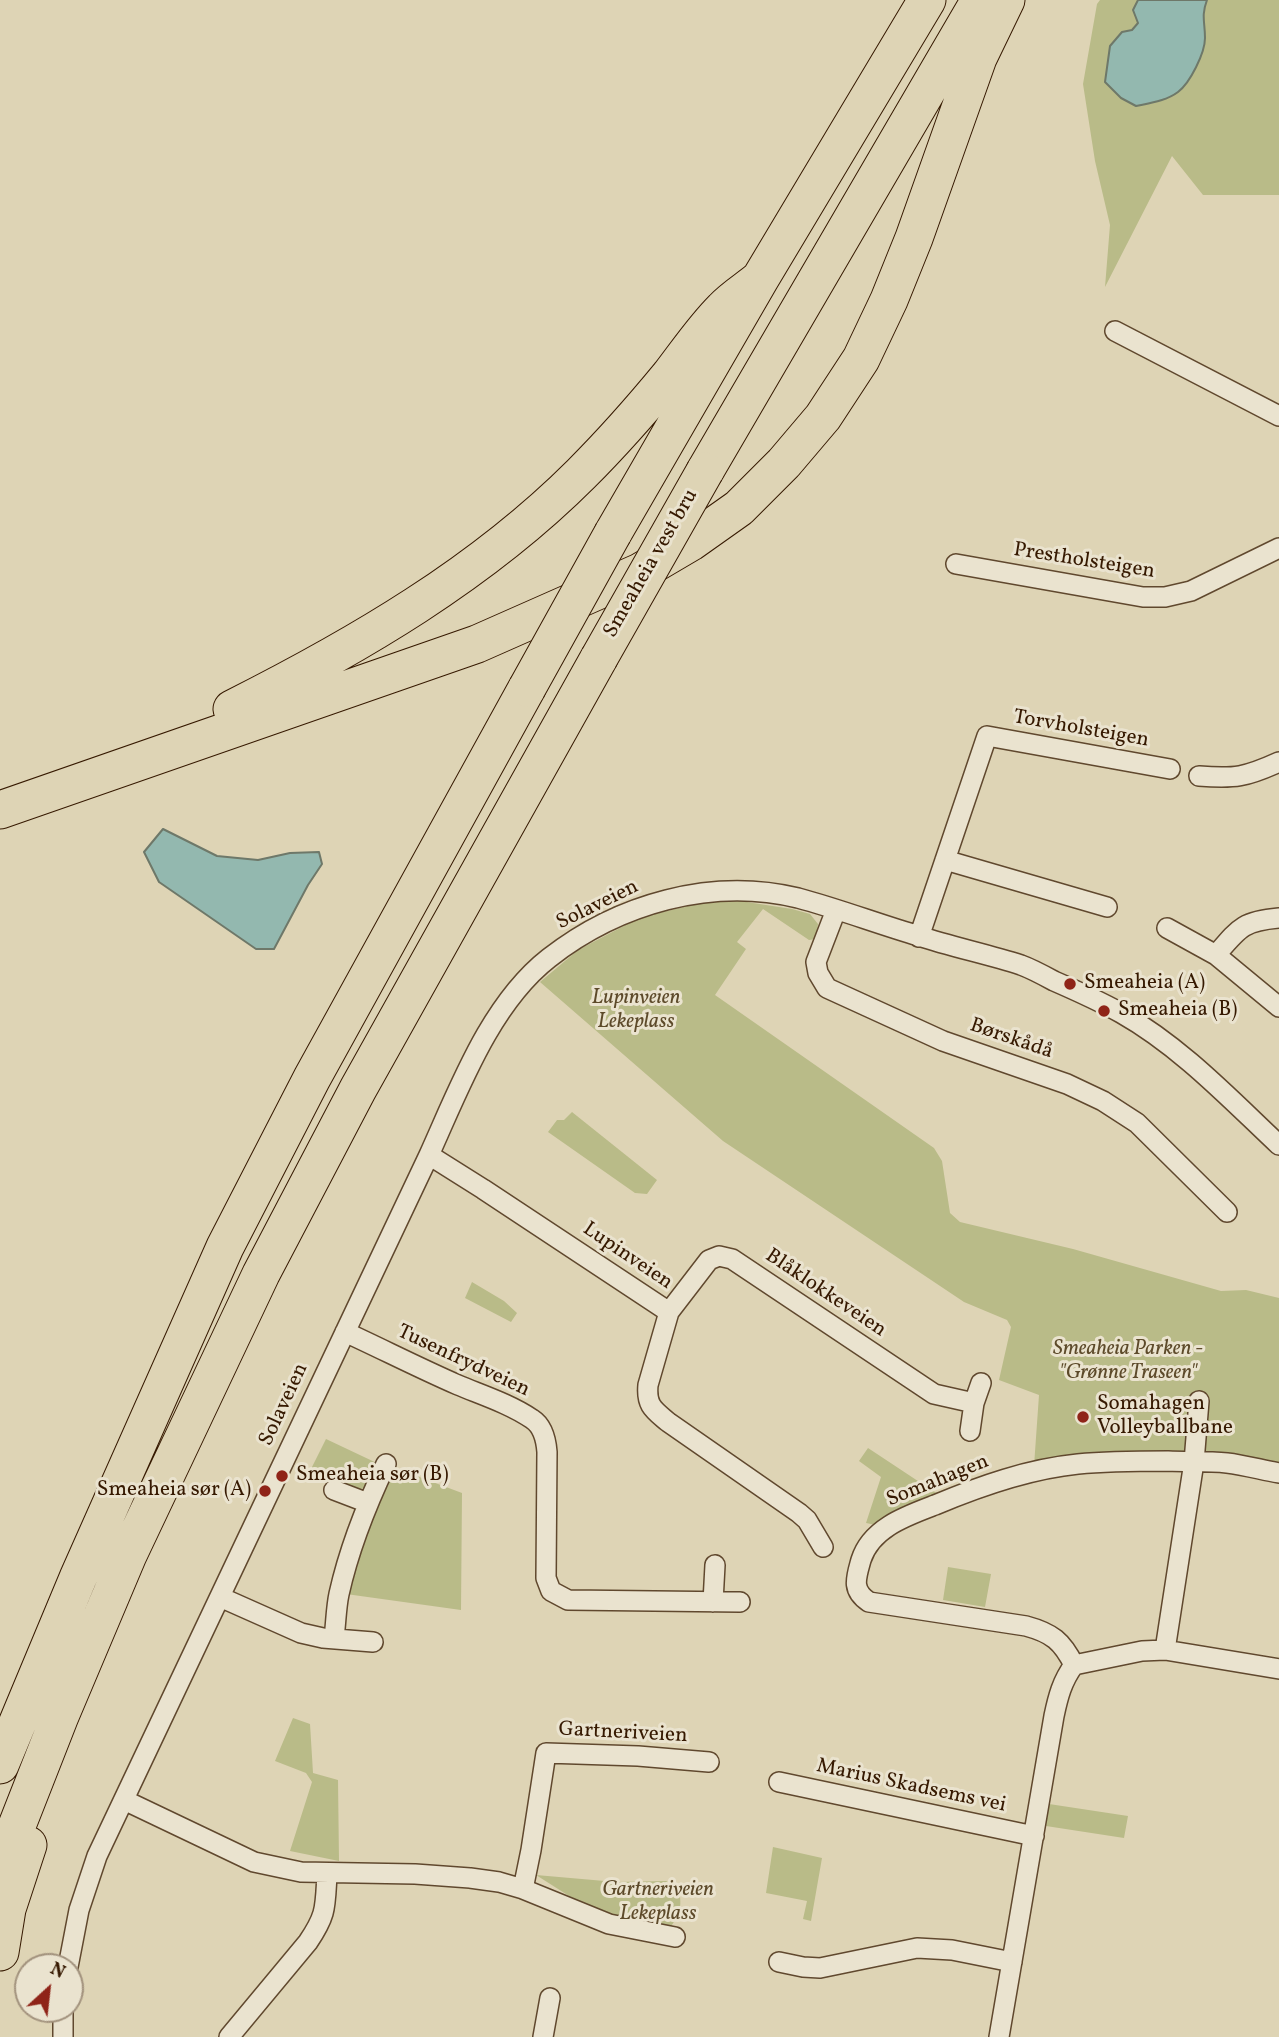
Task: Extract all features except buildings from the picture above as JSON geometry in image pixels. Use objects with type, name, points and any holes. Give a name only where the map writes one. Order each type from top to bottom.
[{"type":"highway","points":[[0,1765],[78,1578],[225,1247],[312,1077],[613,533],[760,279],[927,0]]},
{"type":"highway","name":"Smeaheia vest bru","points":[[0,1869],[60,1716],[128,1555],[261,1273],[358,1089],[599,658],[980,0]]},
{"type":"highway","points":[[0,788],[224,723],[477,644],[640,572],[691,542],[739,508],[784,463],[823,418],[861,359],[914,238],[978,58],[1006,0]]},
{"type":"highway","points":[[0,810],[224,723],[438,591],[515,534],[580,475],[645,406],[723,308],[760,279]]},
{"type":"highway","points":[[0,1952],[7,1909],[36,1817],[62,1752],[60,1716]]},
{"type":"street","points":[[1115,331],[1279,416]]},
{"type":"street","name":"Prestholsteigen","points":[[956,564],[1143,597],[1165,597],[1191,591],[1279,548]]},
{"type":"street","name":"Torvholsteigen","points":[[919,937],[987,736],[1170,769]]},
{"type":"street","points":[[1199,776],[1241,777],[1279,762]]},
{"type":"street","points":[[945,860],[1107,907]]},
{"type":"street","name":"Solaveien","points":[[71,1953],[83,1899],[97,1856],[472,1061],[488,1031],[522,984],[547,959],[592,930],[620,916],[687,894],[756,892],[796,898],[1022,966],[1122,1014],[1199,1070],[1279,1145]]},
{"type":"street","name":"Børskådå","points":[[836,910],[816,962],[818,973],[827,988],[943,1041],[1067,1084],[1103,1101],[1137,1123],[1227,1212]]},
{"type":"street","points":[[1216,955],[1235,932],[1248,923],[1279,918]]},
{"type":"street","points":[[1167,928],[1216,955],[1279,1007]]},
{"type":"street","name":"Lupinveien","points":[[429,1155],[669,1312],[648,1385],[647,1398],[652,1408],[799,1513],[807,1520],[823,1547]]},
{"type":"street","name":"Blåklokkeveien","points":[[669,1312],[709,1260],[719,1256],[732,1259],[934,1394],[974,1403]]},
{"type":"street","name":"Tusenfrydveien","points":[[345,1332],[510,1408],[540,1426],[546,1440],[547,1452],[546,1578],[551,1591],[568,1600],[740,1602]]},
{"type":"street","points":[[970,1431],[974,1403],[981,1383]]},
{"type":"street","points":[[1165,1650],[1194,1462],[1199,1401]]},
{"type":"street","name":"Somahagen","points":[[1074,1665],[1065,1648],[1042,1630],[869,1602],[860,1596],[856,1589],[863,1553],[872,1539],[888,1526],[919,1511],[993,1483],[1075,1464],[1118,1461],[1194,1462]]},
{"type":"street","points":[[1194,1462],[1228,1464],[1279,1473]]},
{"type":"street","points":[[334,1638],[339,1595],[368,1503],[386,1465]]},
{"type":"street","points":[[334,1490],[368,1503]]},
{"type":"street","points":[[713,1602],[715,1565]]},
{"type":"street","points":[[220,1597],[301,1633],[373,1642]]},
{"type":"street","points":[[999,2037],[1060,1690],[1074,1665],[1142,1651],[1165,1650],[1279,1669]]},
{"type":"street","name":"Gartneriveien","points":[[523,1889],[546,1753],[709,1762]]},
{"type":"street","name":"Marius Skadsems vei","points":[[779,1782],[1034,1836]]},
{"type":"street","points":[[124,1800],[254,1862],[300,1872],[415,1874],[499,1882],[609,1924],[675,1937]]},
{"type":"street","points":[[229,2037],[319,1925],[325,1913],[327,1874]]},
{"type":"street","points":[[779,1962],[820,1968],[917,1948],[933,1948],[1012,1962]]},
{"type":"street","points":[[543,2037],[550,1998]]},
{"type":"green space","points":[[1100,0],[1279,0],[1279,195],[1203,195],[1172,156],[1105,287],[1110,225],[1095,161],[1083,84],[1097,4]]},
{"type":"green space","name":"Smeaheia Parken - \"Grønne Traseen\"","points":[[740,901],[810,914],[818,924],[816,939],[809,940],[763,909],[737,942],[746,949],[715,995],[934,1148],[942,1161],[950,1213],[960,1222],[1073,1249],[1221,1291],[1246,1290],[1279,1298],[1279,1463],[1197,1451],[1034,1466],[1039,1395],[999,1380],[1011,1327],[1007,1320],[964,1302],[723,1141],[540,982],[578,950],[639,918],[700,903]]},
{"type":"green space","points":[[572,1112],[657,1180],[647,1194],[635,1193],[548,1132],[557,1120],[564,1120]]},
{"type":"green space","points":[[472,1282],[504,1301],[517,1313],[511,1322],[465,1298]]},
{"type":"green space","points":[[326,1439],[381,1465],[374,1481],[359,1489],[351,1489],[308,1475]]},
{"type":"green space","points":[[868,1448],[941,1495],[881,1526],[866,1523],[881,1477],[859,1461]]},
{"type":"green space","points":[[390,1466],[462,1493],[461,1610],[346,1594]]},
{"type":"green space","points":[[948,1567],[991,1574],[985,1607],[943,1600]]},
{"type":"green space","points":[[293,1718],[310,1724],[313,1773],[338,1780],[339,1861],[290,1851],[312,1782],[306,1773],[275,1761]]},
{"type":"green space","points":[[1049,1804],[1128,1816],[1124,1838],[1046,1826]]},
{"type":"green space","points":[[773,1847],[822,1858],[811,1921],[803,1919],[807,1901],[766,1893]]},
{"type":"green space","name":"Gartneriveien Lekeplass","points":[[536,1875],[616,1882],[666,1881],[678,1887],[680,1910],[669,1929],[632,1921],[588,1908]]},
{"type":"water","points":[[1138,0],[1207,0],[1204,44],[1192,75],[1178,92],[1168,98],[1136,106],[1121,98],[1105,82],[1110,46],[1122,32],[1132,30],[1138,23],[1133,10]]},
{"type":"water","points":[[163,829],[217,856],[258,860],[290,853],[319,852],[322,864],[274,949],[256,949],[159,882],[144,852]]},
{"type":"place","name":"Smeaheia (A)","points":[[1070,984]]},
{"type":"place","name":"Smeaheia (B)","points":[[1104,1011]]},
{"type":"place","name":"Somahagen Volleyballbane","points":[[1083,1417]]},
{"type":"place","name":"Smeaheia sør (B)","points":[[282,1476]]},
{"type":"place","name":"Smeaheia sør (A)","points":[[265,1491]]},
{"type":"park label","name":"Lupinveien Lekeplass","points":[[636,1011]]}]
